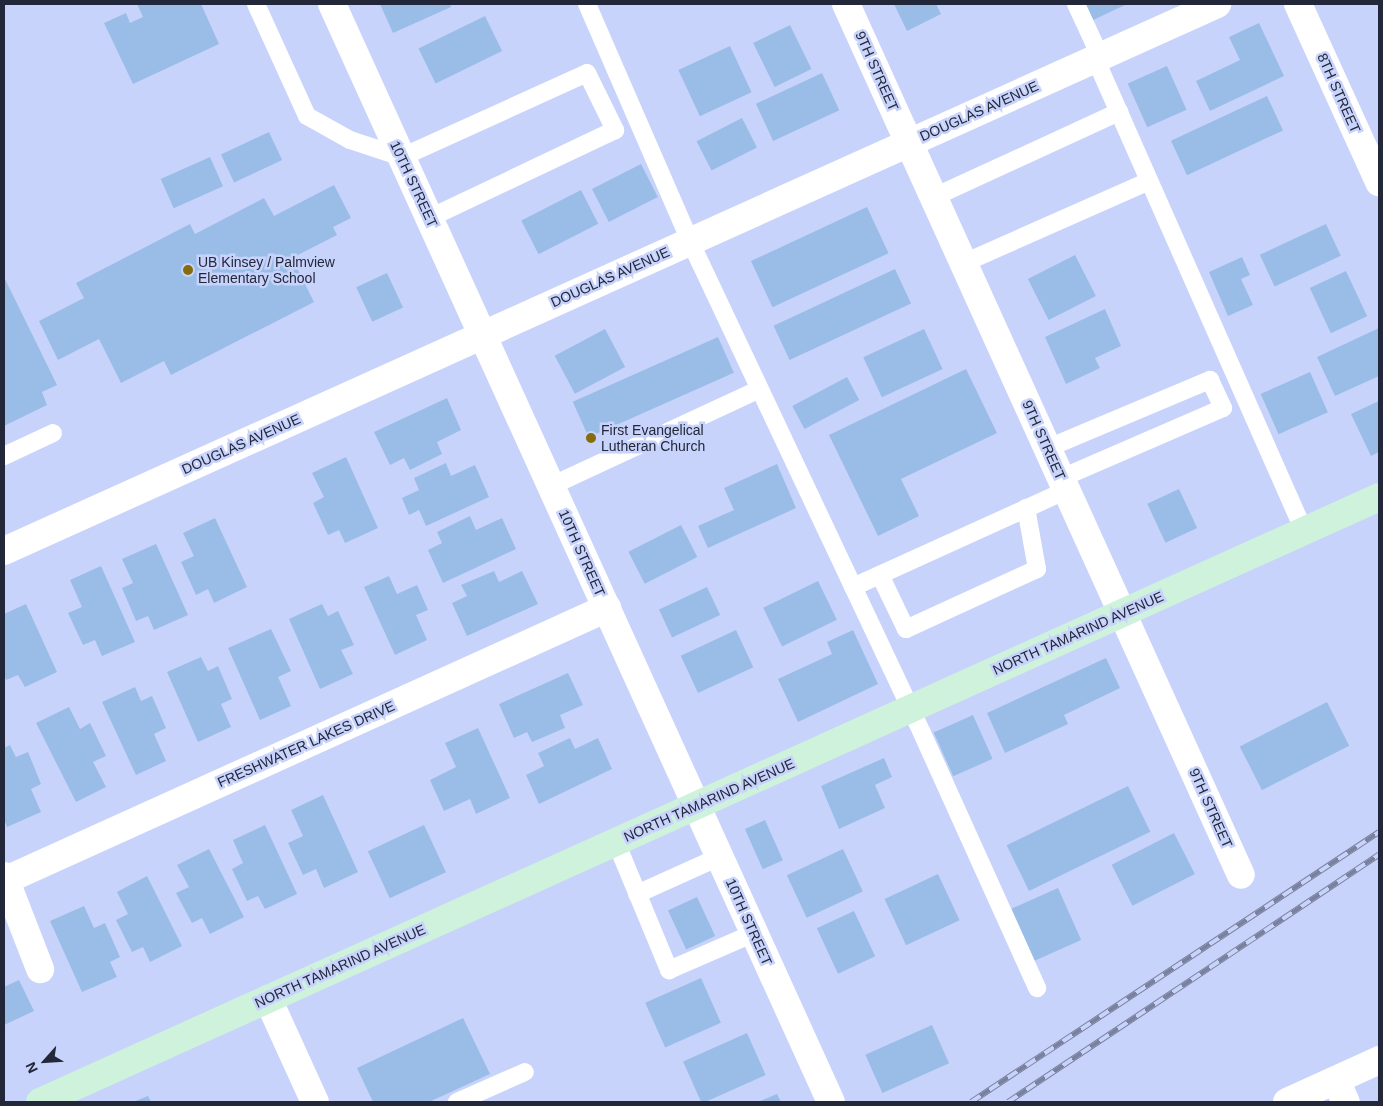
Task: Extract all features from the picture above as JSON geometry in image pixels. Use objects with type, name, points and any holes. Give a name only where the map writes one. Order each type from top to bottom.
[{"type":"street","name":"10TH STREET","points":[[332,4],[830,1102]]},
{"type":"street","name":"9TH STREET","points":[[846,4],[1242,875]]},
{"type":"street","name":"DOUGLAS AVENUE","points":[[4,551],[1216,4]]},
{"type":"street","name":"8TH STREET","points":[[1298,4],[1379,182]]},
{"type":"street","name":"NORTH TAMARIND AVENUE","points":[[40,1102],[71,1096],[268,999],[1379,498]]},
{"type":"street","name":"FRESHWATER LAKES DRIVE","points":[[40,969],[5,878],[607,608]]},
{"type":"street","points":[[268,999],[315,1102]]},
{"type":"street","points":[[1287,1102],[1341,1091],[1379,1060]]},
{"type":"lane","points":[[256,4],[307,116],[350,140],[402,157],[587,73],[615,130],[430,218]]},
{"type":"lane","points":[[586,4],[690,241],[911,709],[1037,988]]},
{"type":"lane","points":[[1076,4],[1119,112],[1304,531]]},
{"type":"lane","points":[[934,197],[1119,112]]},
{"type":"lane","points":[[964,263],[1150,182]]},
{"type":"lane","points":[[853,587],[1026,508],[1064,484],[1223,408],[1210,380],[1048,448]]},
{"type":"lane","points":[[551,486],[760,389]]},
{"type":"lane","points":[[4,456],[53,433]]},
{"type":"lane","points":[[880,575],[906,629],[915,625],[1037,568],[1026,508]]},
{"type":"lane","points":[[616,842],[669,970],[754,933]]},
{"type":"lane","points":[[637,894],[719,857]]},
{"type":"lane","points":[[457,1102],[525,1072]]},
{"type":"building","points":[[137,4],[201,4],[219,44],[133,84],[104,23],[126,13],[130,23],[143,17]]},
{"type":"building","points":[[380,4],[450,4],[451,7],[393,33]]},
{"type":"building","points":[[894,4],[936,4],[941,14],[907,31]]},
{"type":"building","points":[[1080,4],[1127,4],[1089,22]]},
{"type":"building","points":[[485,16],[502,51],[436,83],[418,48]]},
{"type":"building","points":[[1259,23],[1284,76],[1210,111],[1196,81],[1240,60],[1229,37]]},
{"type":"building","points":[[790,25],[811,69],[775,87],[753,43]]},
{"type":"building","points":[[730,46],[752,92],[700,116],[678,70]]},
{"type":"building","points":[[1167,66],[1187,110],[1147,127],[1128,83]]},
{"type":"building","points":[[822,73],[839,110],[773,141],[756,104]]},
{"type":"building","points":[[1267,96],[1283,130],[1187,175],[1171,141]]},
{"type":"building","points":[[742,118],[757,147],[712,171],[697,141]]},
{"type":"building","points":[[269,132],[282,160],[234,182],[221,154]]},
{"type":"building","points":[[210,157],[223,186],[174,208],[161,179]]},
{"type":"building","points":[[641,164],[658,197],[609,222],[592,189]]},
{"type":"building","points":[[334,185],[351,218],[333,227],[337,235],[292,258],[314,302],[171,375],[164,361],[121,383],[99,339],[58,360],[39,321],[84,298],[76,283],[190,224],[195,234],[264,198],[274,216]]},
{"type":"building","points":[[581,190],[598,224],[539,254],[521,220]]},
{"type":"building","points":[[867,207],[889,253],[773,307],[751,261]]},
{"type":"building","points":[[1326,224],[1341,256],[1275,287],[1260,255]]},
{"type":"building","points":[[1075,255],[1096,296],[1049,320],[1028,279]]},
{"type":"building","points":[[1242,257],[1250,275],[1241,279],[1253,305],[1228,316],[1209,272]]},
{"type":"building","points":[[895,269],[911,303],[790,360],[774,326]]},
{"type":"building","points":[[1346,271],[1367,316],[1331,333],[1310,288]]},
{"type":"building","points":[[387,273],[403,307],[372,322],[356,287]]},
{"type":"building","points":[[4,277],[57,385],[42,392],[47,405],[4,426]]},
{"type":"building","points":[[1105,309],[1121,346],[1095,358],[1100,368],[1066,384],[1045,337]]},
{"type":"building","points":[[1379,328],[1379,376],[1335,396],[1317,357]]},
{"type":"building","points":[[605,329],[625,367],[575,394],[555,356]]},
{"type":"building","points":[[924,329],[943,369],[882,397],[863,357]]},
{"type":"building","points":[[718,337],[734,373],[589,437],[573,402]]},
{"type":"building","points":[[966,369],[997,433],[901,479],[919,516],[878,536],[829,435]]},
{"type":"building","points":[[1310,372],[1328,412],[1279,434],[1261,394]]},
{"type":"building","points":[[847,377],[859,400],[804,429],[792,406]]},
{"type":"building","points":[[447,398],[461,430],[437,442],[442,454],[410,470],[404,458],[390,465],[374,432]]},
{"type":"building","points":[[1379,401],[1379,452],[1371,456],[1351,414]]},
{"type":"building","points":[[346,457],[378,528],[345,543],[339,530],[328,535],[313,503],[324,497],[312,473]]},
{"type":"building","points":[[446,463],[451,476],[475,465],[489,497],[426,526],[419,510],[409,515],[402,498],[419,490],[414,478]]},
{"type":"building","points":[[777,464],[796,508],[708,548],[698,526],[734,510],[724,488]]},
{"type":"building","points":[[1179,489],[1197,528],[1165,543],[1147,504]]},
{"type":"building","points":[[470,516],[476,530],[502,518],[516,549],[443,583],[428,550],[442,543],[437,532]]},
{"type":"building","points":[[215,518],[247,587],[214,603],[208,589],[196,595],[181,562],[194,556],[183,533]]},
{"type":"building","points":[[681,525],[697,557],[645,584],[628,552]]},
{"type":"building","points":[[156,544],[188,615],[154,630],[148,616],[136,621],[122,588],[133,583],[122,559]]},
{"type":"building","points":[[101,566],[135,642],[102,656],[95,640],[83,645],[68,613],[82,607],[70,580]]},
{"type":"building","points":[[494,571],[499,582],[522,571],[538,604],[467,636],[452,603],[467,596],[461,585]]},
{"type":"building","points":[[389,576],[397,594],[417,585],[428,610],[416,615],[427,640],[395,655],[364,587]]},
{"type":"building","points":[[818,581],[837,620],[782,646],[763,608]]},
{"type":"building","points":[[707,587],[720,615],[672,637],[659,609]]},
{"type":"building","points":[[26,604],[57,672],[25,687],[18,675],[6,680],[4,675],[4,614]]},
{"type":"building","points":[[322,604],[328,616],[338,611],[354,645],[341,650],[353,674],[320,689],[289,619]]},
{"type":"building","points":[[271,629],[291,671],[278,677],[291,706],[260,720],[228,648]]},
{"type":"building","points":[[736,630],[753,667],[698,693],[681,656]]},
{"type":"building","points":[[853,630],[878,684],[798,722],[778,679],[832,654],[827,642]]},
{"type":"building","points":[[201,657],[208,671],[218,666],[232,699],[221,704],[231,727],[198,742],[167,672]]},
{"type":"building","points":[[1106,658],[1120,688],[1064,715],[1068,724],[1005,753],[987,713]]},
{"type":"building","points":[[568,673],[583,705],[560,715],[565,728],[532,742],[527,732],[514,738],[499,704]]},
{"type":"building","points":[[135,687],[141,701],[152,696],[166,728],[154,734],[166,761],[136,775],[102,702]]},
{"type":"building","points":[[1327,702],[1349,746],[1262,790],[1240,746]]},
{"type":"building","points":[[69,707],[80,729],[90,723],[106,756],[93,762],[106,787],[76,802],[36,723]]},
{"type":"building","points":[[973,715],[993,759],[953,776],[934,732]]},
{"type":"building","points":[[478,728],[510,798],[476,814],[470,799],[444,811],[430,780],[456,767],[445,743]]},
{"type":"building","points":[[570,738],[575,749],[598,738],[612,769],[539,804],[526,775],[544,766],[538,753]]},
{"type":"building","points":[[10,745],[16,757],[28,752],[41,784],[31,789],[41,812],[7,827],[4,819],[4,748]]},
{"type":"building","points":[[884,758],[892,777],[875,785],[885,808],[839,829],[821,786]]},
{"type":"building","points":[[1128,786],[1150,832],[1029,891],[1007,845]]},
{"type":"building","points":[[323,795],[358,872],[324,888],[316,869],[303,875],[288,843],[303,836],[291,810]]},
{"type":"building","points":[[765,820],[783,860],[763,869],[745,829]]},
{"type":"building","points":[[265,825],[297,894],[265,909],[258,896],[247,901],[232,869],[243,863],[233,840]]},
{"type":"building","points":[[424,825],[446,872],[390,898],[368,851]]},
{"type":"building","points":[[1174,833],[1195,874],[1133,906],[1112,865]]},
{"type":"building","points":[[209,849],[244,917],[210,934],[202,918],[192,923],[176,893],[189,887],[177,865]]},
{"type":"building","points":[[843,849],[863,892],[807,918],[787,875]]},
{"type":"building","points":[[938,874],[960,920],[906,945],[885,899]]},
{"type":"building","points":[[147,876],[182,946],[150,962],[143,947],[132,952],[116,920],[128,914],[117,892]]},
{"type":"building","points":[[1058,888],[1081,940],[1035,961],[1011,909]]},
{"type":"building","points":[[697,897],[715,936],[686,949],[668,911]]},
{"type":"building","points":[[84,906],[94,928],[105,923],[120,957],[110,962],[117,977],[82,992],[50,921]]},
{"type":"building","points":[[854,911],[875,956],[838,974],[817,928]]},
{"type":"building","points":[[701,978],[721,1023],[665,1048],[645,1003]]},
{"type":"building","points":[[19,980],[34,1011],[4,1025],[4,987]]},
{"type":"building","points":[[463,1018],[490,1074],[429,1102],[373,1102],[357,1068]]},
{"type":"building","points":[[932,1025],[949,1063],[882,1093],[865,1055]]},
{"type":"building","points":[[747,1033],[766,1075],[705,1102],[701,1102],[683,1061]]},
{"type":"building","points":[[777,1094],[781,1102],[758,1102]]},
{"type":"building","points":[[148,1096],[151,1102],[133,1102]]},
{"type":"railway","points":[[971,1102],[1379,832]]},
{"type":"railway","points":[[1008,1102],[1379,855]]},
{"type":"place","name":"UB Kinsey / Palmview Elementary School","points":[[188,270]]},
{"type":"place","name":"First Evangelical Lutheran Church","points":[[591,438]]}]
